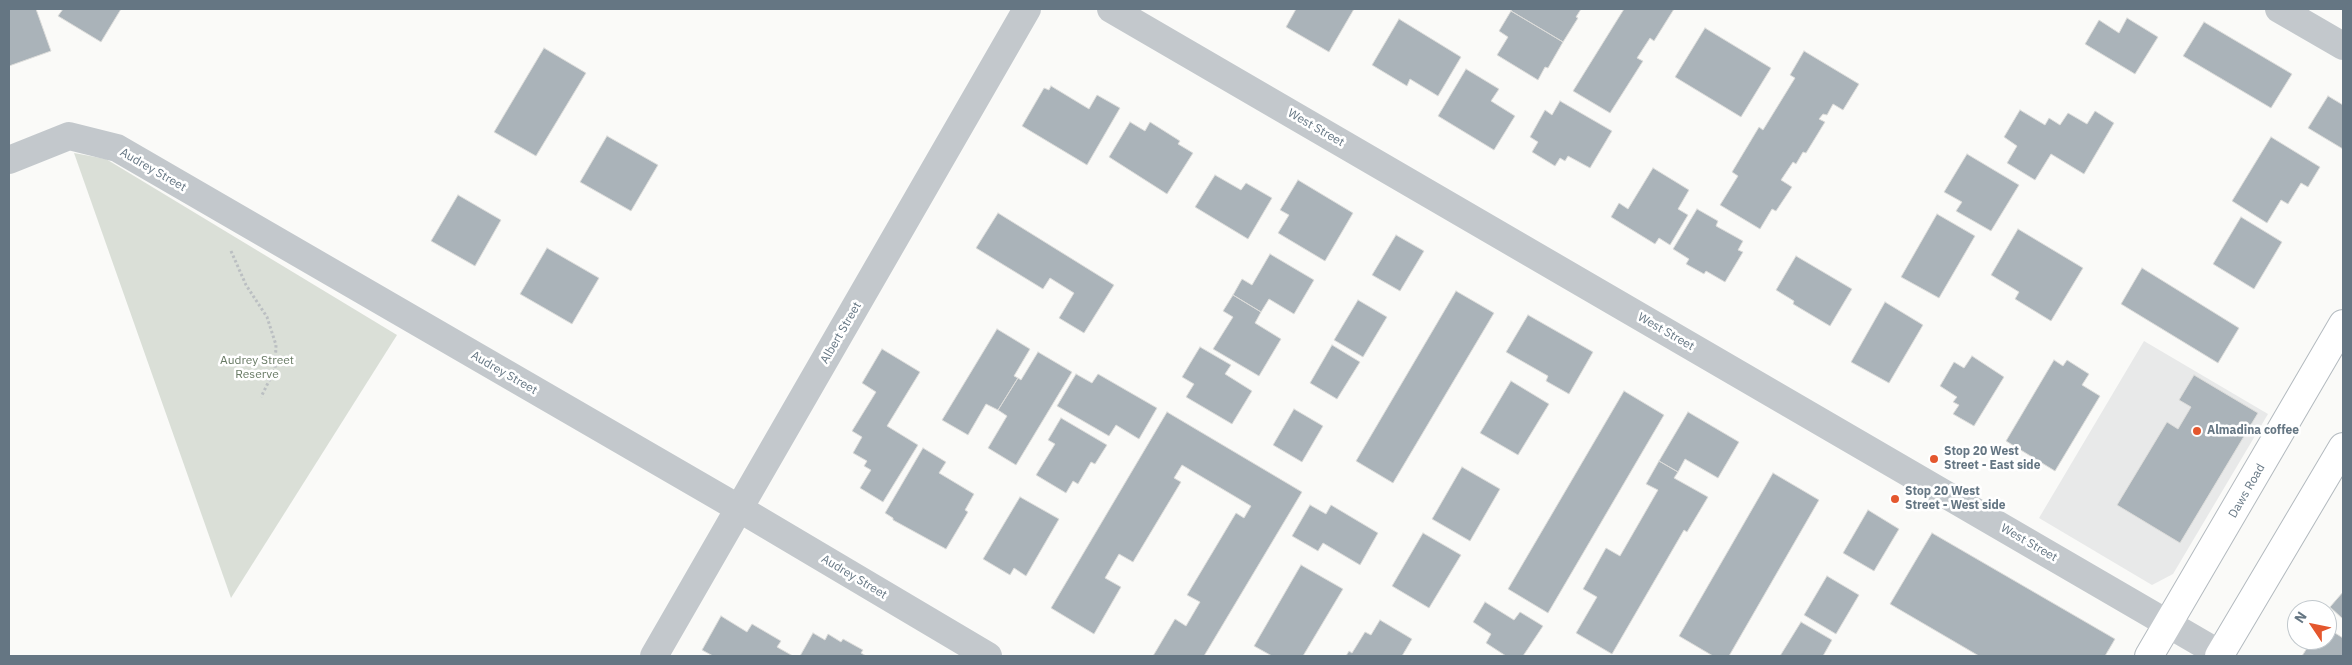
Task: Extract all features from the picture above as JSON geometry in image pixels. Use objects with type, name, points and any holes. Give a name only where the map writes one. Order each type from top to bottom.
[{"type":"main road","name":"Daws Road","points":[[2149,656],[2343,324]]},
{"type":"main road","points":[[2220,655],[2343,447]]},
{"type":"street","name":"Albert Street","points":[[654,656],[1028,9]]},
{"type":"street","name":"West Street","points":[[1111,9],[2220,655]]},
{"type":"street","points":[[2279,9],[2343,46]]},
{"type":"street","name":"Audrey Street","points":[[9,160],[69,136],[117,148],[740,509],[988,656]]},
{"type":"path","points":[[231,250],[246,285],[266,317],[276,345],[274,369],[261,397]]},
{"type":"shaded area","points":[[2144,341],[2268,414],[2173,574],[2152,585],[2039,518]]},
{"type":"green space","name":"Audrey Street Reserve","points":[[74,153],[106,159],[397,335],[231,598]]},
{"type":"building","points":[[9,9],[36,9],[51,51],[9,66]]},
{"type":"building","points":[[63,9],[121,9],[101,42],[58,16]]},
{"type":"building","points":[[1296,9],[1354,9],[1329,52],[1286,27]]},
{"type":"building","points":[[1512,9],[1581,9],[1576,17],[1578,18],[1563,42],[1511,11]]},
{"type":"building","points":[[1624,9],[1674,9],[1654,41],[1650,38],[1637,58],[1643,61],[1610,113],[1573,91]]},
{"type":"building","points":[[1511,11],[1563,42],[1548,68],[1545,67],[1538,80],[1497,55],[1508,37],[1499,31]]},
{"type":"building","points":[[2127,18],[2158,37],[2135,74],[2085,44],[2099,20],[2119,33]]},
{"type":"building","points":[[1399,19],[1461,57],[1438,96],[1410,79],[1407,86],[1372,65]]},
{"type":"building","points":[[2204,22],[2292,74],[2271,108],[2183,56]]},
{"type":"building","points":[[1705,28],[1771,68],[1741,117],[1675,77]]},
{"type":"building","points":[[544,48],[586,73],[536,156],[494,132]]},
{"type":"building","points":[[1804,51],[1859,84],[1843,110],[1833,104],[1827,115],[1823,114],[1819,119],[1825,122],[1806,153],[1803,152],[1796,164],[1793,162],[1781,180],[1792,187],[1776,211],[1772,209],[1760,229],[1720,205],[1738,176],[1732,172],[1759,127],[1763,130],[1795,78],[1790,75]]},
{"type":"building","points":[[1466,69],[1499,89],[1491,101],[1515,116],[1494,150],[1438,116]]},
{"type":"building","points":[[1051,86],[1089,109],[1097,95],[1120,108],[1087,165],[1022,126],[1044,88],[1049,90]]},
{"type":"building","points":[[2328,96],[2343,105],[2343,149],[2308,128]]},
{"type":"building","points":[[1560,101],[1612,131],[1590,168],[1568,156],[1565,161],[1560,158],[1555,166],[1532,152],[1538,142],[1530,137],[1545,110],[1552,115]]},
{"type":"building","points":[[2020,110],[2045,125],[2049,118],[2060,125],[2068,113],[2087,124],[2095,111],[2114,123],[2084,174],[2051,154],[2035,180],[2007,163],[2017,146],[2004,137]]},
{"type":"building","points":[[1130,122],[1145,131],[1150,122],[1180,141],[1178,144],[1193,153],[1167,194],[1109,157]]},
{"type":"building","points":[[607,136],[658,165],[631,211],[580,182]]},
{"type":"building","points":[[2271,137],[2320,167],[2308,187],[2301,183],[2288,204],[2281,200],[2267,223],[2232,201]]},
{"type":"building","points":[[1967,154],[2019,185],[1991,231],[1956,211],[1962,202],[1944,192]]},
{"type":"building","points":[[1653,168],[1689,190],[1678,209],[1688,215],[1670,245],[1659,238],[1655,244],[1611,217],[1619,203],[1628,209]]},
{"type":"building","points":[[1215,175],[1241,190],[1246,183],[1272,198],[1248,239],[1195,207]]},
{"type":"building","points":[[1298,180],[1353,213],[1325,261],[1278,233],[1289,215],[1280,210]]},
{"type":"building","points":[[458,195],[501,220],[475,266],[431,241]]},
{"type":"building","points":[[1697,209],[1718,221],[1716,226],[1743,241],[1738,250],[1743,252],[1725,282],[1706,271],[1704,274],[1686,264],[1689,259],[1673,249]]},
{"type":"building","points":[[998,213],[1114,285],[1084,333],[1059,318],[1074,293],[1050,278],[1043,289],[976,248]]},
{"type":"building","points":[[1937,214],[1975,236],[1939,298],[1901,277]]},
{"type":"building","points":[[2241,217],[2282,242],[2254,289],[2213,264]]},
{"type":"building","points":[[2018,229],[2083,268],[2051,321],[2015,299],[2019,292],[1991,275]]},
{"type":"building","points":[[1396,235],[1424,251],[1400,291],[1372,275]]},
{"type":"building","points":[[547,248],[599,278],[572,324],[520,294]]},
{"type":"building","points":[[1270,254],[1314,280],[1294,314],[1269,299],[1261,312],[1233,295],[1242,279],[1252,285]]},
{"type":"building","points":[[1796,256],[1852,289],[1830,326],[1793,304],[1794,301],[1776,290]]},
{"type":"building","points":[[2142,268],[2239,328],[2218,363],[2121,304]]},
{"type":"building","points":[[1456,291],[1494,313],[1393,483],[1356,461]]},
{"type":"building","points":[[1233,295],[1261,312],[1255,323],[1281,339],[1259,376],[1213,349],[1233,317],[1223,311]]},
{"type":"building","points":[[1358,300],[1387,317],[1363,357],[1334,340]]},
{"type":"building","points":[[1885,302],[1923,325],[1889,383],[1851,362]]},
{"type":"building","points":[[1528,315],[1593,352],[1569,394],[1546,381],[1548,376],[1506,352]]},
{"type":"building","points":[[997,329],[1030,349],[1014,376],[1018,378],[998,410],[986,404],[968,435],[942,420]]},
{"type":"building","points":[[1332,345],[1360,362],[1337,399],[1310,383]]},
{"type":"building","points":[[1200,347],[1231,365],[1225,374],[1252,391],[1232,424],[1186,397],[1194,384],[1182,377]]},
{"type":"building","points":[[882,349],[920,372],[887,426],[918,445],[883,502],[860,488],[871,470],[864,466],[867,461],[853,453],[862,437],[852,431],[876,392],[862,383]]},
{"type":"building","points":[[1038,352],[1072,372],[1016,465],[988,448],[1007,416],[998,410],[1018,378],[1021,380]]},
{"type":"building","points":[[1972,356],[2004,377],[1974,426],[1953,414],[1959,405],[1953,402],[1957,397],[1940,386],[1954,362],[1964,368]]},
{"type":"building","points":[[2054,360],[2063,366],[2067,360],[2089,374],[2082,385],[2100,396],[2055,471],[2006,441]]},
{"type":"building","points":[[1076,374],[1092,383],[1098,374],[1157,408],[1139,439],[1116,425],[1109,436],[1057,406]]},
{"type":"building","points":[[2194,375],[2258,413],[2180,543],[2117,505],[2167,422],[2178,429],[2191,407],[2179,400]]},
{"type":"building","points":[[1511,381],[1549,404],[1518,455],[1480,433]]},
{"type":"building","points":[[1624,391],[1664,415],[1548,613],[1508,589]]},
{"type":"building","points":[[1294,409],[1323,426],[1302,462],[1273,445]]},
{"type":"building","points":[[1167,412],[1302,492],[1204,656],[1153,656],[1175,619],[1186,626],[1200,602],[1187,595],[1236,513],[1244,518],[1251,506],[1182,465],[1174,478],[1181,482],[1133,562],[1119,554],[1105,578],[1121,587],[1094,634],[1051,608]]},
{"type":"building","points":[[1688,412],[1739,442],[1718,478],[1685,459],[1678,472],[1659,461]]},
{"type":"building","points":[[1061,418],[1107,445],[1095,464],[1091,462],[1078,484],[1073,481],[1066,493],[1036,475],[1055,444],[1048,440]]},
{"type":"building","points":[[923,448],[946,462],[939,473],[974,494],[965,510],[968,512],[946,549],[893,520],[893,518],[885,513]]},
{"type":"building","points":[[1659,461],[1678,472],[1674,478],[1708,497],[1687,532],[1684,530],[1612,654],[1576,633],[1597,597],[1583,589],[1606,548],[1620,556],[1658,490],[1646,484]]},
{"type":"building","points":[[1462,467],[1500,489],[1470,541],[1432,519]]},
{"type":"building","points":[[1773,473],[1819,500],[1729,656],[1713,656],[1679,636]]},
{"type":"building","points":[[1020,497],[1059,519],[1026,576],[1014,568],[1010,575],[983,559]]},
{"type":"building","points":[[1310,505],[1326,514],[1331,505],[1378,533],[1360,565],[1323,543],[1318,551],[1292,536]]},
{"type":"building","points":[[1868,510],[1899,529],[1874,571],[1843,553]]},
{"type":"building","points":[[1423,533],[1461,555],[1429,608],[1392,586]]},
{"type":"building","points":[[1932,533],[2115,639],[2105,656],[1979,656],[1890,604]]},
{"type":"building","points":[[1301,565],[1343,589],[1303,656],[1272,656],[1254,646]]},
{"type":"building","points":[[1827,576],[1859,595],[1836,634],[1804,615]]},
{"type":"building","points":[[2343,592],[2343,619],[2337,613],[2336,600]]},
{"type":"building","points":[[1485,602],[1514,620],[1520,612],[1543,626],[1523,656],[1506,656],[1486,643],[1491,634],[1473,622]]},
{"type":"building","points":[[721,616],[747,632],[752,624],[781,641],[777,647],[793,656],[713,656],[702,650]]},
{"type":"building","points":[[1380,620],[1412,639],[1402,656],[1346,656],[1349,651],[1352,653],[1365,632],[1371,635]]},
{"type":"building","points":[[1801,622],[1832,640],[1823,656],[1780,656]]},
{"type":"building","points":[[813,633],[825,640],[828,634],[841,642],[843,639],[863,650],[861,653],[866,656],[800,656]]},
{"type":"building","points":[[2337,634],[2343,638],[2343,656],[2302,656],[2306,650],[2337,650]]},
{"type":"place","name":"Almadina coffee","points":[[2197,431]]},
{"type":"place","name":"Stop 20 West Street - East side","points":[[1934,459]]},
{"type":"place","name":"Stop 20 West Street - West side","points":[[1895,499]]}]
